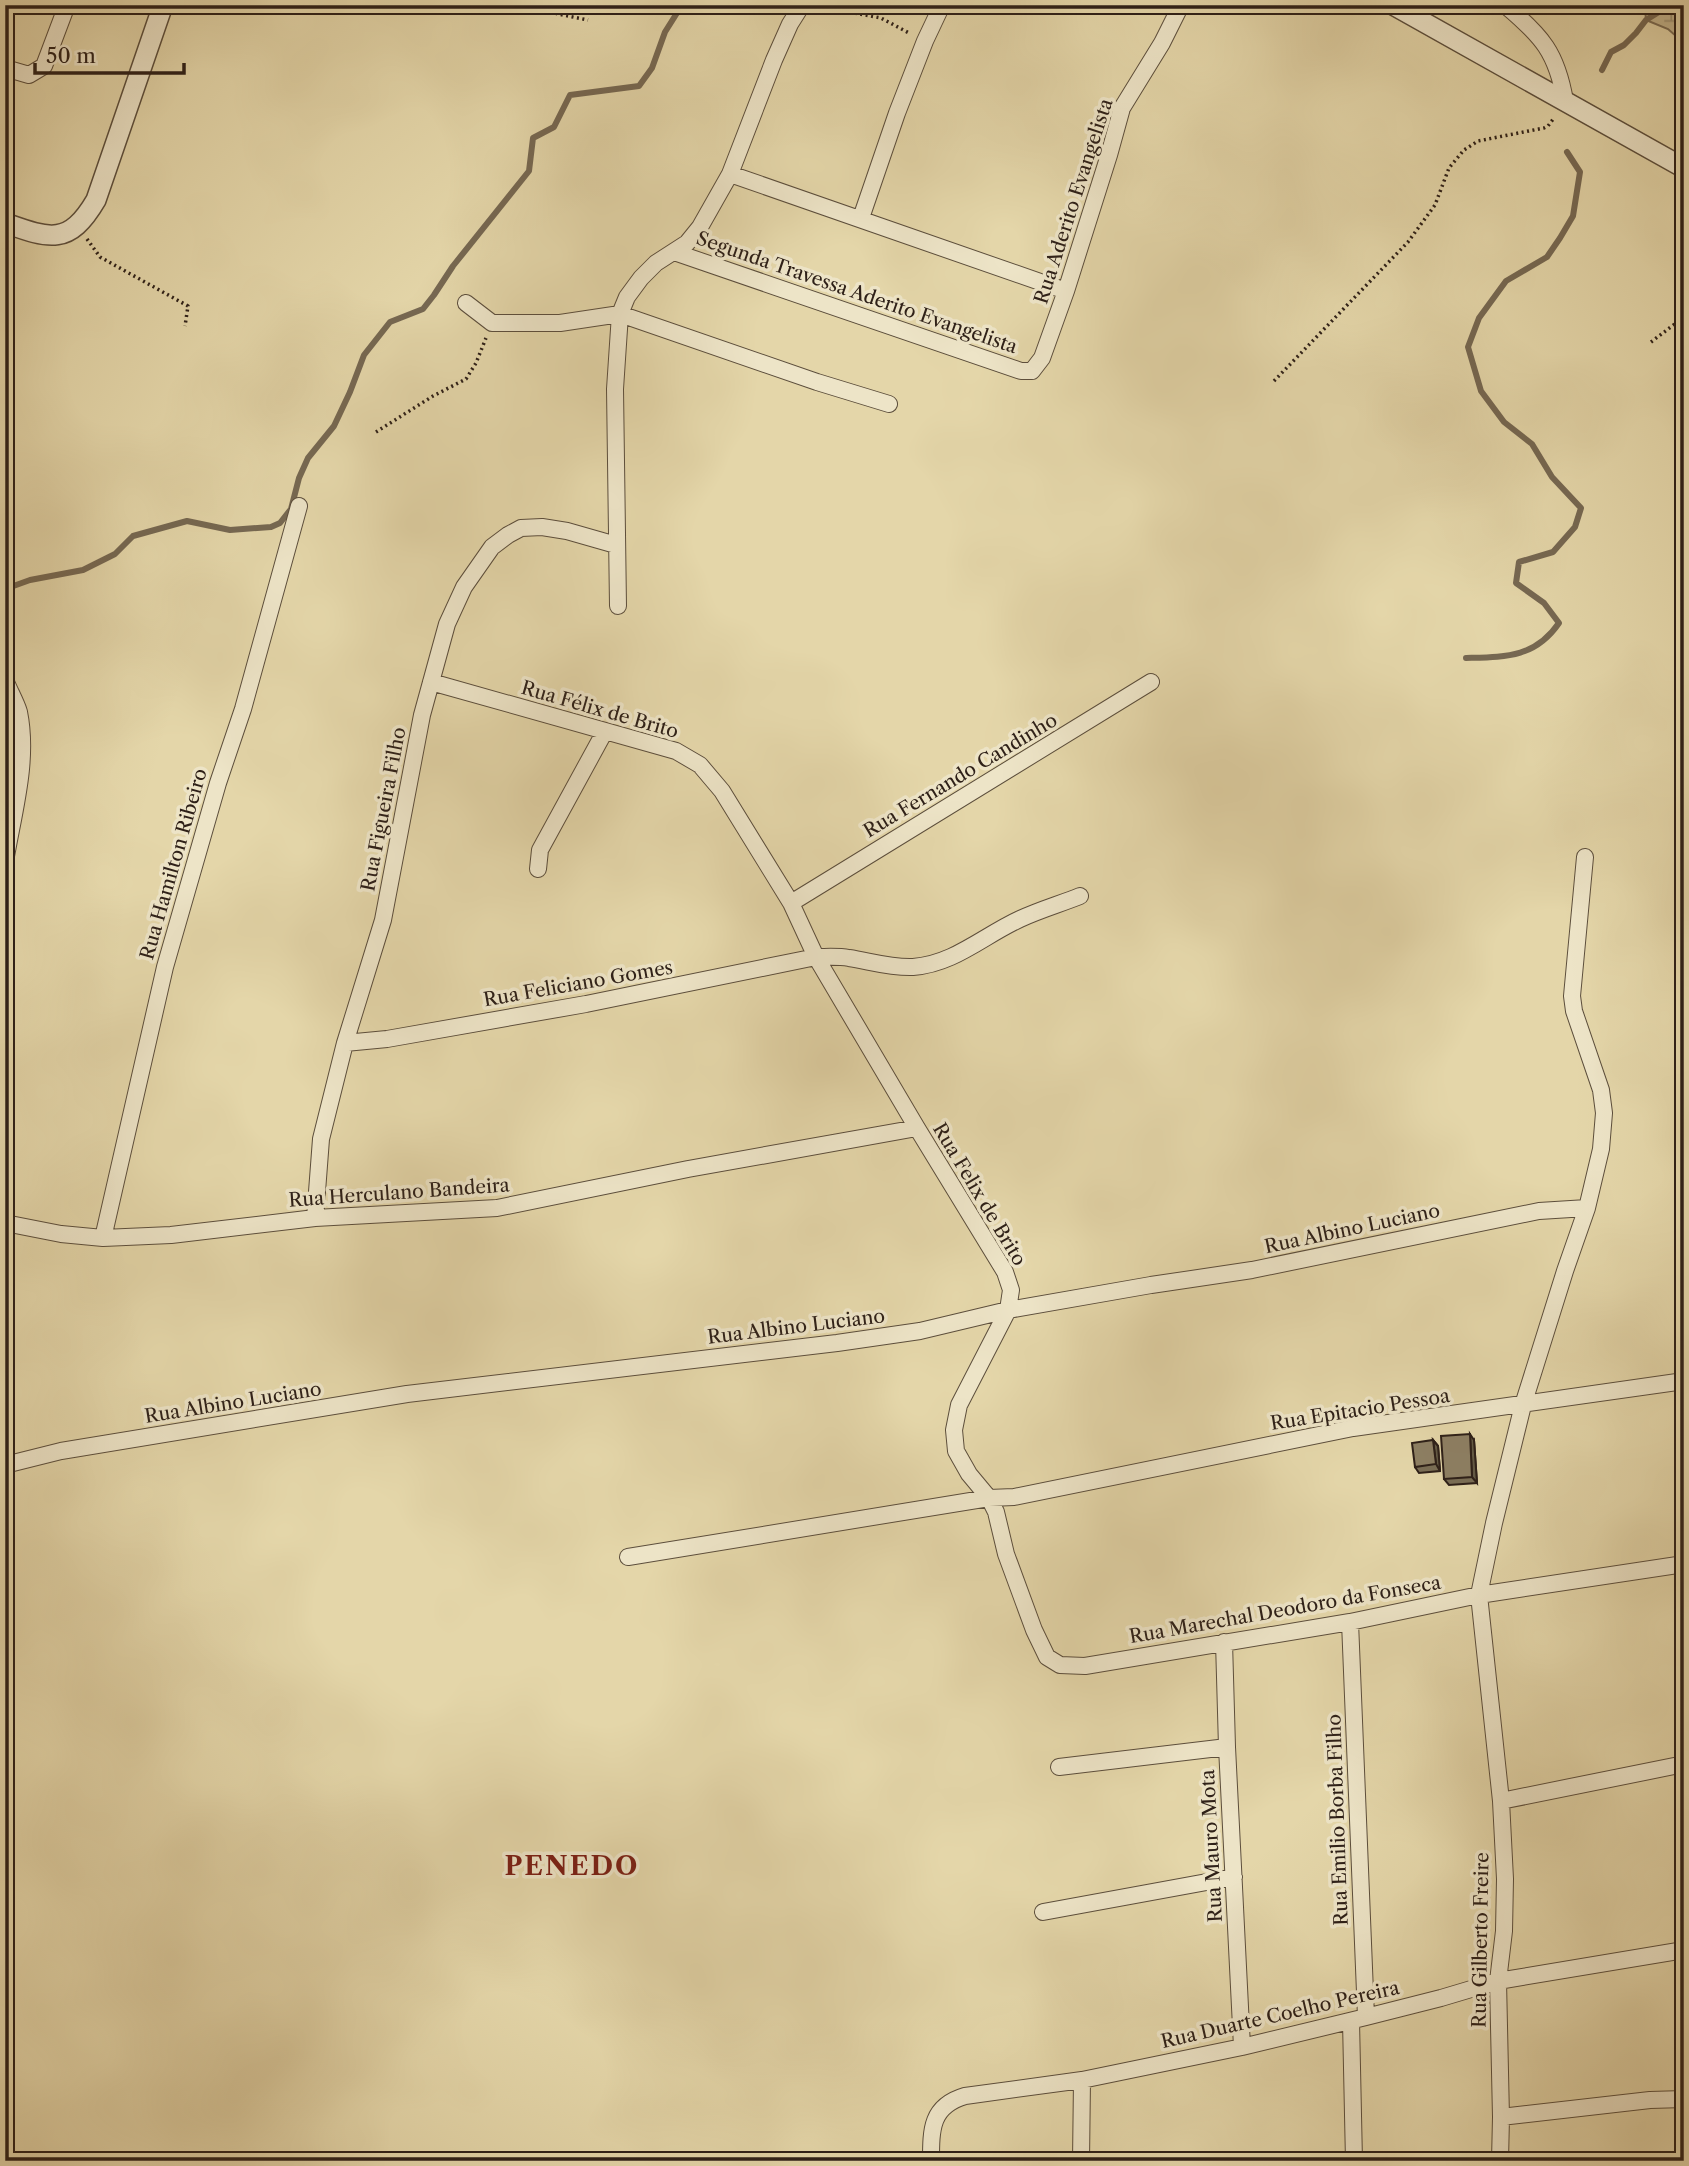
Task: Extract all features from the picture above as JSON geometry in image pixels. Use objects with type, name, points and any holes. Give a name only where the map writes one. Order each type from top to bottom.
[{"type":"street","points":[[5,68],[29,75],[44,66],[67,5]]},
{"type":"street","points":[[5,223],[33,233],[58,236],[75,229],[85,219],[96,200],[163,5]]},
{"type":"street","points":[[618,606],[615,389],[620,314],[627,297],[641,278],[656,263],[687,243],[700,228],[730,174],[774,60],[802,5]]},
{"type":"street","points":[[860,218],[897,113],[942,5]]},
{"type":"street","name":"Rua Aderito Evangelista","points":[[1027,372],[1032,371],[1042,359],[1066,291],[1122,108],[1162,43],[1181,5]]},
{"type":"street","points":[[1393,5],[1684,168]]},
{"type":"street","points":[[1505,5],[1541,39],[1555,60],[1561,77],[1564,101]]},
{"type":"street","points":[[730,174],[1066,291]]},
{"type":"street","name":"Segunda Travessa Aderito Evangelista","points":[[674,252],[1027,372]]},
{"type":"street","points":[[466,303],[492,323],[560,323],[620,314],[889,404]]},
{"type":"street","name":"Rua Hamilton Ribeiro","points":[[103,1238],[165,967],[218,783],[243,709],[299,506]]},
{"type":"street","name":"Rua Figueira Filho","points":[[315,1218],[321,1139],[345,1043],[383,920],[422,715],[447,624],[464,587],[492,547],[521,528],[542,527],[567,531],[616,545]]},
{"type":"street","points":[[5,862],[20,768],[22,734],[18,709],[6,682]]},
{"type":"street","name":"Rua Félix de Brito","points":[[431,682],[676,751],[700,765],[722,791],[791,903],[817,957]]},
{"type":"street","name":"Rua Fernando Candinho","points":[[791,903],[1151,682]]},
{"type":"street","points":[[538,869],[540,850],[605,731]]},
{"type":"street","name":"Rua Gilberto Freire","points":[[1500,2161],[1498,1981],[1506,1879],[1501,1801],[1479,1595],[1523,1405],[1587,1208],[1601,1149],[1604,1113],[1601,1090],[1574,1011],[1572,996],[1585,857]]},
{"type":"street","name":"Rua Feliciano Gomes","points":[[345,1043],[586,1004],[817,957],[846,957],[911,967],[936,963],[967,951],[1020,919],[1080,896]]},
{"type":"street","name":"Rua Felix de Brito","points":[[817,957],[916,1128],[1005,1272],[1011,1290],[1008,1310]]},
{"type":"street","name":"Rua Herculano Bandeira","points":[[5,1223],[61,1234],[103,1238],[171,1235],[315,1218],[497,1208],[916,1128]]},
{"type":"street","name":"Rua Albino Luciano","points":[[5,1465],[61,1451],[407,1394],[920,1331],[1008,1310],[1252,1270],[1539,1212],[1587,1208]]},
{"type":"street","points":[[628,1557],[993,1505],[969,1474],[956,1451],[954,1430],[959,1405],[1008,1310]]},
{"type":"street","name":"Rua Epitacio Pessoa","points":[[993,1505],[1046,1490],[1353,1428],[1684,1381]]},
{"type":"street","name":"Rua Marechal Deodoro da Fonseca","points":[[993,1505],[1006,1554],[1046,1657],[1054,1663],[1067,1666],[1085,1666],[1350,1622],[1479,1595],[1684,1564]]},
{"type":"street","name":"Rua Emilio Borba Filho","points":[[1350,1622],[1359,2019],[1354,2161]]},
{"type":"street","name":"Rua Mauro Mota","points":[[1224,1642],[1242,2046]]},
{"type":"street","points":[[1059,1766],[1227,1747]]},
{"type":"street","points":[[1501,1801],[1684,1764]]},
{"type":"street","points":[[1043,1912],[1234,1877]]},
{"type":"street","name":"Rua Duarte Coelho Pereira","points":[[931,2161],[931,2138],[938,2111],[951,2100],[965,2095],[1082,2080],[1359,2019],[1498,1981],[1684,1950]]},
{"type":"street","points":[[1081,2161],[1082,2080]]},
{"type":"street","points":[[1501,2117],[1650,2100],[1684,2099]]},
{"type":"path","points":[[535,5],[558,14],[588,20]]},
{"type":"path","points":[[815,5],[881,18],[925,41]]},
{"type":"path","points":[[1274,381],[1408,242],[1435,205],[1454,158],[1478,141],[1544,128],[1551,123],[1564,101]]},
{"type":"path","points":[[75,229],[90,242],[100,257],[187,306],[186,326]]},
{"type":"path","points":[[1651,342],[1684,317]]},
{"type":"path","points":[[376,432],[466,379],[476,363],[492,323]]},
{"type":"green space","points":[[1643,5],[1684,5],[1684,43],[1668,29],[1646,20]]},
{"type":"building","points":[[1470,1434],[1472,1477],[1444,1479],[1441,1436]]},
{"type":"building","points":[[1433,1440],[1436,1464],[1415,1467],[1412,1443]]},
{"type":"waterway","points":[[5,589],[30,580],[83,570],[115,554],[133,536],[187,521],[230,530],[271,527],[280,523],[291,509],[299,478],[308,458],[334,426],[364,355],[390,322],[423,309],[453,266],[529,171],[533,138],[554,127],[570,95],[639,86],[652,68],[665,32],[682,5]]},
{"type":"waterway","points":[[1602,70],[1611,52],[1624,45],[1646,20],[1670,5]]},
{"type":"waterway","points":[[1466,658],[1506,656],[1529,649],[1550,635],[1559,623],[1544,603],[1516,583],[1519,562],[1553,552],[1575,527],[1581,508],[1552,477],[1532,444],[1504,422],[1481,391],[1468,347],[1479,318],[1506,281],[1547,257],[1573,216],[1580,172],[1567,152]]},
{"type":"district","name":"PENEDO","points":[[572,1866]]}]
